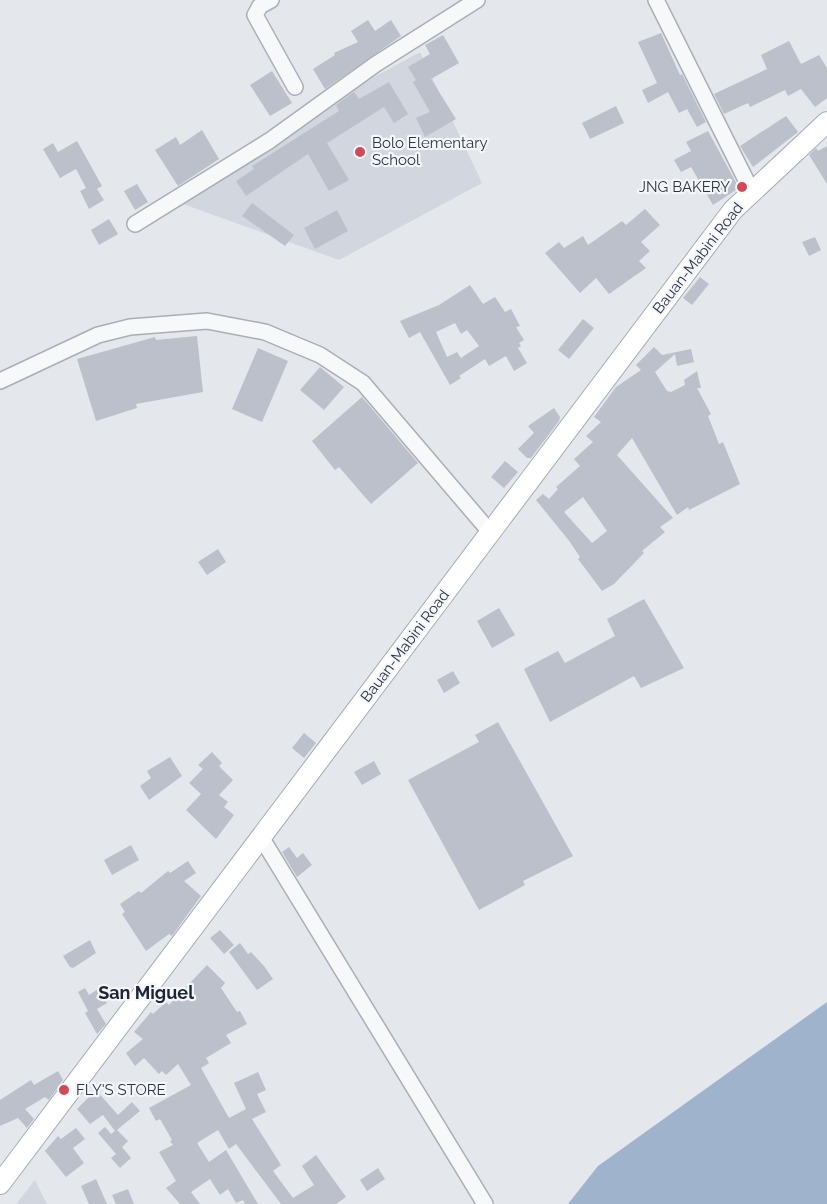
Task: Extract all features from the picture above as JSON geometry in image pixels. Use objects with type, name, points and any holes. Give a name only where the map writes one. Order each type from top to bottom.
[{"type":"main road","name":"Bauan-Mabini Road","points":[[0,1184],[733,210],[827,122]]},
{"type":"street","points":[[271,0],[260,6],[255,15],[295,87]]},
{"type":"street","points":[[135,224],[269,141],[375,64],[477,0]]},
{"type":"street","points":[[656,0],[752,192]]},
{"type":"street","points":[[0,381],[98,335],[130,327],[207,321],[265,332],[320,355],[363,383],[490,532]]},
{"type":"street","points":[[261,837],[485,1204]]},
{"type":"shaded area","name":"Bolo Elementary School","points":[[420,52],[482,183],[339,260],[183,204],[292,122]]},
{"type":"shaded area","points":[[35,1180],[47,1204],[16,1204]]},
{"type":"water","points":[[827,1002],[827,1204],[568,1204],[598,1166]]},
{"type":"building","points":[[368,20],[375,31],[391,20],[401,36],[325,89],[313,69],[335,55],[334,53],[358,42],[351,31]]},
{"type":"building","points":[[661,33],[680,75],[682,74],[706,122],[697,127],[687,109],[679,113],[668,92],[648,103],[642,90],[657,83],[638,42]]},
{"type":"building","points":[[443,35],[459,63],[431,79],[456,119],[425,137],[416,118],[430,112],[413,82],[416,80],[408,67],[430,54],[425,45]]},
{"type":"building","points":[[789,41],[801,64],[819,55],[827,68],[827,98],[815,107],[801,89],[788,96],[785,90],[750,107],[748,103],[724,114],[714,94],[767,69],[761,55]]},
{"type":"building","points":[[272,71],[292,103],[270,116],[250,85]]},
{"type":"building","points":[[389,82],[408,114],[394,123],[384,107],[327,143],[349,180],[329,191],[308,154],[246,196],[236,181],[254,169],[252,166],[339,111],[336,105],[354,92],[359,99]]},
{"type":"building","points":[[616,106],[624,123],[590,139],[582,123]]},
{"type":"building","points":[[786,116],[798,132],[753,167],[740,146]]},
{"type":"building","points":[[202,130],[219,159],[178,186],[155,150],[176,137],[180,145]]},
{"type":"building","points":[[708,131],[739,188],[713,205],[691,167],[681,172],[674,160],[691,151],[686,142]]},
{"type":"building","points":[[77,141],[102,186],[97,189],[104,200],[89,209],[80,191],[86,188],[76,169],[60,178],[43,149],[53,143],[58,152]]},
{"type":"building","points":[[827,146],[827,184],[809,155],[816,148],[818,151]]},
{"type":"building","points":[[137,184],[148,202],[135,210],[124,191]]},
{"type":"building","points":[[252,203],[294,235],[285,246],[242,216]]},
{"type":"building","points":[[645,209],[660,225],[641,242],[650,251],[639,261],[646,268],[609,294],[596,278],[580,293],[545,253],[559,242],[564,248],[583,236],[588,245],[622,221],[626,225]]},
{"type":"building","points":[[337,210],[348,231],[315,249],[304,228]]},
{"type":"building","points":[[109,219],[118,234],[99,245],[91,230]]},
{"type":"building","points":[[815,237],[821,250],[809,256],[802,242]]},
{"type":"building","points":[[700,277],[709,284],[692,305],[683,298]]},
{"type":"building","points":[[470,285],[483,304],[495,297],[505,312],[511,309],[520,326],[516,327],[524,340],[519,343],[521,346],[518,348],[527,363],[514,371],[506,356],[489,366],[485,359],[459,376],[461,378],[450,385],[420,332],[409,338],[400,321],[439,305]],"holes":[[[455,323],[461,334],[467,330],[479,346],[461,358],[457,352],[447,357],[436,332]]]},
{"type":"building","points":[[583,319],[594,328],[569,359],[558,350]]},
{"type":"building","points":[[197,336],[203,392],[136,404],[137,408],[96,421],[77,359],[155,337],[156,340]]},
{"type":"building","points":[[654,347],[662,355],[691,349],[694,362],[677,366],[675,354],[655,372],[667,391],[671,392],[685,385],[684,380],[697,371],[701,388],[697,388],[711,414],[708,416],[719,444],[723,442],[740,484],[689,510],[688,507],[677,515],[632,438],[617,455],[673,518],[660,527],[665,532],[642,551],[644,553],[614,584],[602,591],[578,559],[580,557],[570,542],[536,500],[543,494],[549,499],[558,489],[556,487],[580,466],[574,459],[593,442],[586,436],[601,422],[594,417],[616,387],[641,370],[636,365]],"holes":[[[583,497],[607,531],[592,543],[564,512]]]},
{"type":"building","points":[[258,348],[288,361],[262,422],[232,409]]},
{"type":"building","points":[[320,367],[344,387],[324,410],[300,390]]},
{"type":"building","points":[[362,397],[418,463],[371,504],[339,467],[335,470],[312,441]]},
{"type":"building","points":[[554,408],[560,417],[559,421],[531,458],[527,458],[518,449],[534,433],[528,426]]},
{"type":"building","points":[[505,461],[518,472],[504,488],[491,477]]},
{"type":"building","points":[[218,549],[226,562],[207,575],[198,562]]},
{"type":"building","points":[[644,599],[684,668],[641,688],[634,676],[550,722],[524,669],[558,651],[565,663],[615,636],[607,619]]},
{"type":"building","points":[[499,608],[515,635],[492,648],[477,621]]},
{"type":"building","points":[[453,671],[460,683],[444,693],[437,680]]},
{"type":"building","points":[[498,722],[573,856],[523,881],[525,885],[479,910],[408,780],[479,742],[475,735]]},
{"type":"building","points":[[304,733],[316,743],[304,758],[292,748]]},
{"type":"building","points":[[212,752],[222,763],[219,766],[233,780],[219,795],[228,802],[224,807],[234,815],[216,839],[186,810],[201,794],[189,783],[203,769],[198,765]]},
{"type":"building","points":[[170,757],[182,776],[149,800],[140,786],[151,778],[147,771]]},
{"type":"building","points":[[374,761],[381,774],[362,785],[354,772]]},
{"type":"building","points":[[131,845],[139,860],[112,875],[104,860]]},
{"type":"building","points":[[289,847],[297,858],[303,853],[312,865],[297,877],[282,852]]},
{"type":"building","points":[[188,861],[196,873],[184,881],[201,896],[172,936],[169,934],[146,951],[122,914],[125,912],[120,904],[139,891],[141,893],[168,871],[170,873]]},
{"type":"building","points":[[220,930],[234,945],[224,954],[210,938]]},
{"type":"building","points":[[90,940],[96,953],[73,968],[70,967],[63,956]]},
{"type":"building","points":[[240,943],[248,954],[251,952],[264,966],[273,979],[257,990],[229,952]]},
{"type":"building","points":[[207,965],[225,983],[221,988],[237,1012],[240,1011],[247,1024],[226,1035],[231,1043],[206,1058],[209,1063],[201,1068],[229,1118],[246,1109],[234,1083],[258,1072],[266,1090],[257,1094],[266,1112],[252,1119],[281,1165],[273,1171],[293,1198],[314,1185],[302,1166],[316,1155],[346,1197],[336,1204],[281,1204],[236,1144],[229,1149],[218,1130],[197,1143],[209,1162],[226,1150],[258,1204],[245,1204],[243,1200],[236,1203],[228,1189],[220,1195],[210,1179],[191,1192],[200,1204],[180,1204],[166,1188],[176,1181],[159,1152],[173,1145],[170,1141],[172,1140],[160,1119],[156,1121],[149,1108],[191,1085],[178,1064],[166,1075],[162,1071],[159,1074],[144,1058],[135,1066],[126,1053],[143,1039],[134,1032],[151,1012],[153,1014],[166,1002],[169,1005]]},
{"type":"building","points":[[85,988],[89,995],[98,989],[107,1003],[97,1009],[106,1024],[97,1034],[85,1013],[88,1011],[78,992]]},
{"type":"building","points":[[58,1071],[63,1080],[49,1100],[45,1097],[25,1109],[34,1119],[27,1128],[18,1118],[0,1126],[0,1100],[31,1080],[34,1085]]},
{"type":"building","points":[[96,1090],[118,1115],[132,1102],[140,1111],[117,1130],[128,1141],[122,1147],[131,1158],[120,1168],[111,1158],[116,1154],[98,1133],[105,1127],[111,1134],[115,1131],[103,1115],[90,1124],[77,1109]]},
{"type":"building","points":[[76,1128],[85,1139],[73,1148],[84,1163],[66,1177],[45,1151],[58,1136],[61,1139]]},
{"type":"building","points":[[378,1168],[385,1179],[367,1191],[360,1180]]},
{"type":"building","points":[[96,1179],[107,1204],[89,1204],[81,1186]]},
{"type":"building","points":[[128,1189],[134,1204],[116,1204],[112,1195]]},
{"type":"place","name":"Bolo Elementary School","points":[[360,152]]},
{"type":"place","name":"JNG BAKERY","points":[[742,187]]},
{"type":"place","name":"FLY'S STORE","points":[[64,1090]]},
{"type":"district","name":"San Miguel","points":[[146,992]]}]
